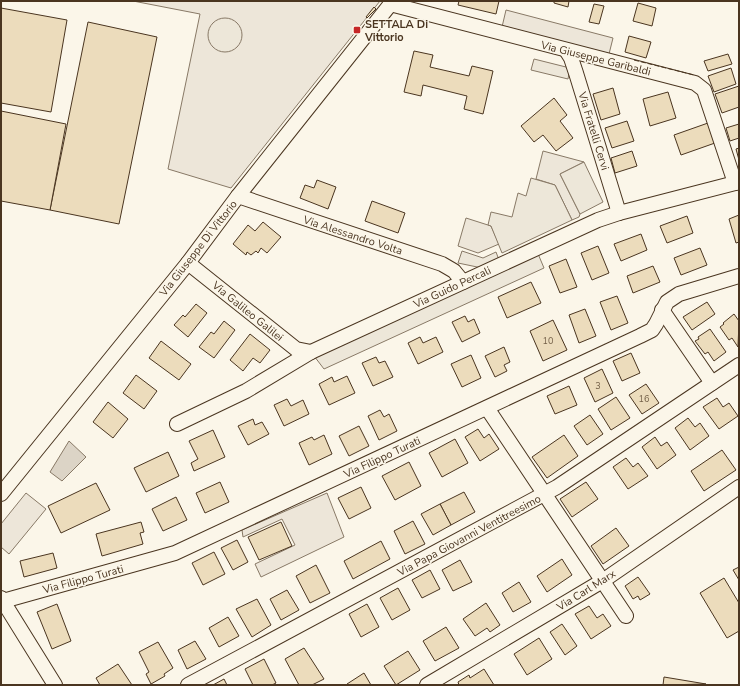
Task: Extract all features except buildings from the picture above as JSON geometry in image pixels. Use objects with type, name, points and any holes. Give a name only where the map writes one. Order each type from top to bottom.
[{"type":"street","name":"Via Giuseppe Garibaldi","points":[[391,3],[695,83],[704,90],[737,183]]},
{"type":"street","name":"Via Giuseppe Di Vittorio","points":[[1,494],[188,263],[238,196],[391,3]]},
{"type":"street","name":"Via Fratelli Cervi","points":[[566,50],[571,58],[576,73],[619,213]]},
{"type":"street","name":"Via Guido Percali","points":[[177,424],[246,391],[311,352],[598,220],[619,213],[737,183]]},
{"type":"street","name":"Via Alessandro Volta","points":[[238,196],[442,264],[454,271],[463,282]]},
{"type":"street","name":"Via Galileo Galilei","points":[[188,263],[296,349],[311,352]]},
{"type":"street","name":"Via Filippo Turati","points":[[2,599],[175,553],[652,330],[667,302],[679,294],[739,276]]},
{"type":"street","points":[[662,310],[712,383]]},
{"type":"street","name":"Via Papa Giovanni Ventitreesimo","points":[[188,685],[545,494],[739,365]]},
{"type":"street","points":[[487,408],[604,580],[626,616]]},
{"type":"street","name":"Via Carl Marx","points":[[427,685],[604,580],[739,487]]},
{"type":"street","points":[[2,599],[55,685]]},
{"type":"shaded area","points":[[133,1],[380,1],[231,188],[168,169],[200,14]]},
{"type":"shaded area","points":[[506,10],[613,38],[609,54],[502,27]]},
{"type":"shaded area","points":[[222,18],[228,18],[232,19],[239,25],[242,35],[241,42],[235,49],[228,52],[222,52],[218,51],[211,45],[208,38],[208,32],[209,28],[215,21]]},
{"type":"shaded area","points":[[534,59],[570,68],[568,79],[531,70]]},
{"type":"shaded area","points":[[543,151],[584,162],[560,174],[580,214],[579,217],[572,220],[555,185],[536,179]]},
{"type":"shaded area","points":[[584,162],[603,202],[580,214],[560,174]]},
{"type":"shaded area","points":[[531,178],[555,185],[572,220],[502,253],[491,226],[488,225],[491,212],[512,217],[518,193],[526,196]]},
{"type":"shaded area","points":[[466,218],[491,226],[499,244],[478,253],[458,246]]},
{"type":"shaded area","points":[[536,249],[544,268],[324,369],[311,352]]},
{"type":"shaded area","points":[[462,251],[483,258],[496,252],[499,260],[482,268],[458,263]]},
{"type":"shaded area","points":[[69,441],[86,457],[62,481],[50,472]]},
{"type":"shaded area","points":[[26,493],[46,509],[9,554],[1,547],[1,524]]},
{"type":"shaded area","points":[[327,493],[344,537],[261,577],[255,564],[295,545],[282,519],[243,537],[242,530]]},
{"type":"fence","points":[[634,60],[694,75]]},
{"type":"place","name":"SETTALA Di Vittorio","points":[[357,30]]}]
